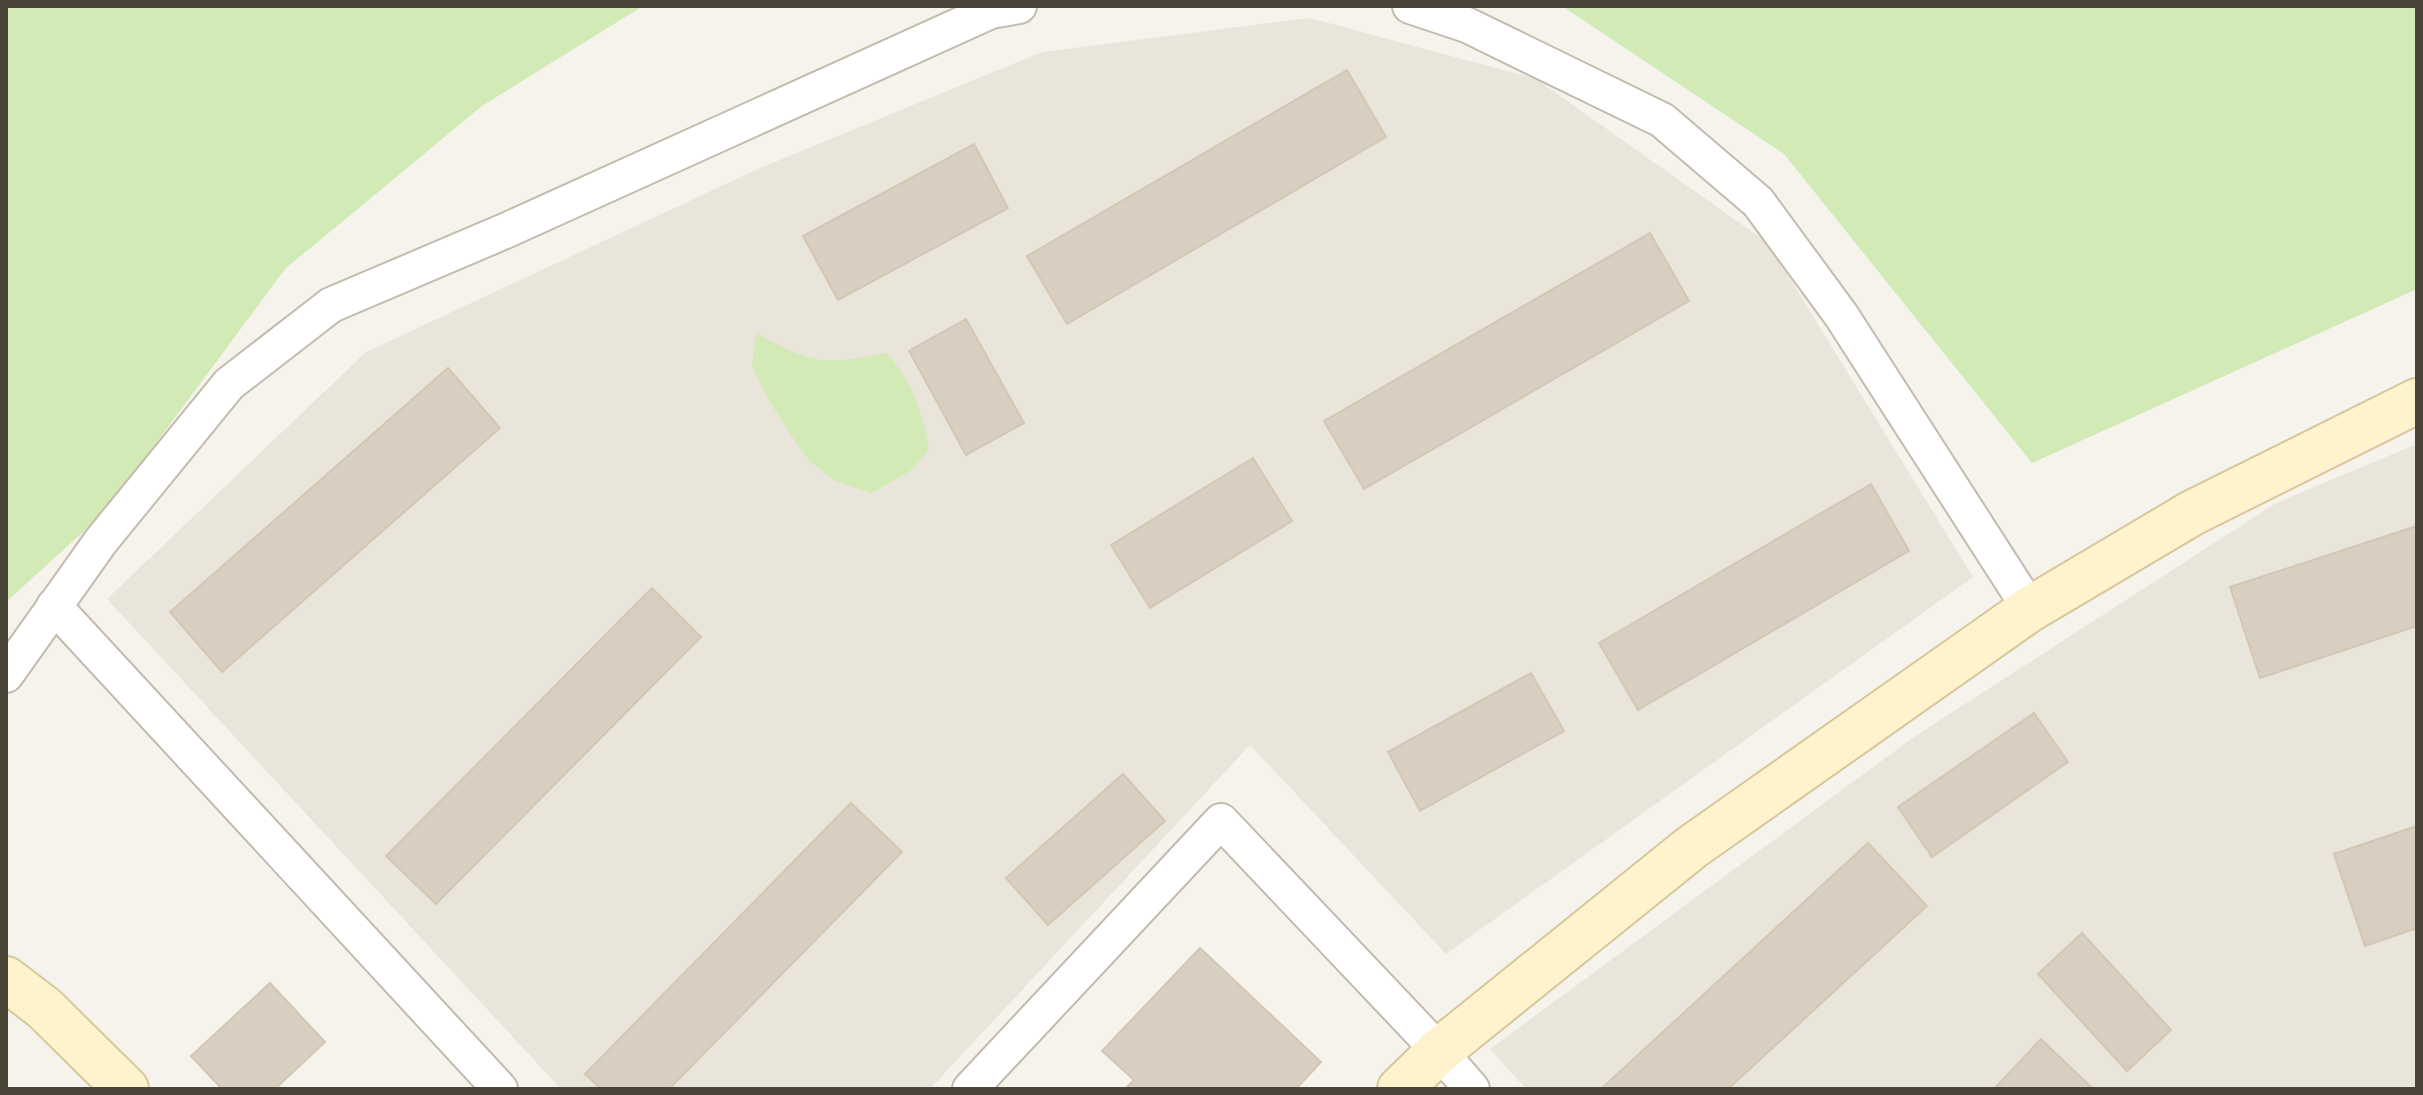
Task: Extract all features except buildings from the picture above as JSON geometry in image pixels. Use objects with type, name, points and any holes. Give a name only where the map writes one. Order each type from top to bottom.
[{"type":"street","points":[[6,675],[101,541],[229,384],[331,305],[505,231],[991,11],[1019,6]]},
{"type":"street","points":[[1410,6],[1467,25],[1662,120],[1758,202],[1841,315],[2030,609]]},
{"type":"street","points":[[1400,1089],[1439,1051],[1692,847],[2030,609],[2192,513],[2417,401]]},
{"type":"street","points":[[54,606],[500,1089]]},
{"type":"street","points":[[970,1089],[1221,821],[1472,1089]]},
{"type":"street","points":[[6,979],[44,1008],[126,1089]]},
{"type":"shaded area","points":[[1310,18],[1536,79],[1768,243],[1973,577],[1446,954],[1250,745],[930,1089],[561,1089],[107,599],[366,352],[760,168],[1042,52]]},
{"type":"shaded area","points":[[2417,444],[2417,1089],[1526,1089],[1490,1049],[1914,737],[2276,503]]},
{"type":"green space","points":[[6,6],[643,6],[482,106],[285,269],[105,512],[6,602]]},
{"type":"green space","points":[[1562,6],[2417,6],[2417,289],[2032,463],[1784,154]]},
{"type":"green space","points":[[756,333],[791,351],[818,360],[847,360],[886,353],[903,374],[915,398],[929,450],[909,472],[871,493],[833,480],[808,459],[769,401],[752,366]]}]
